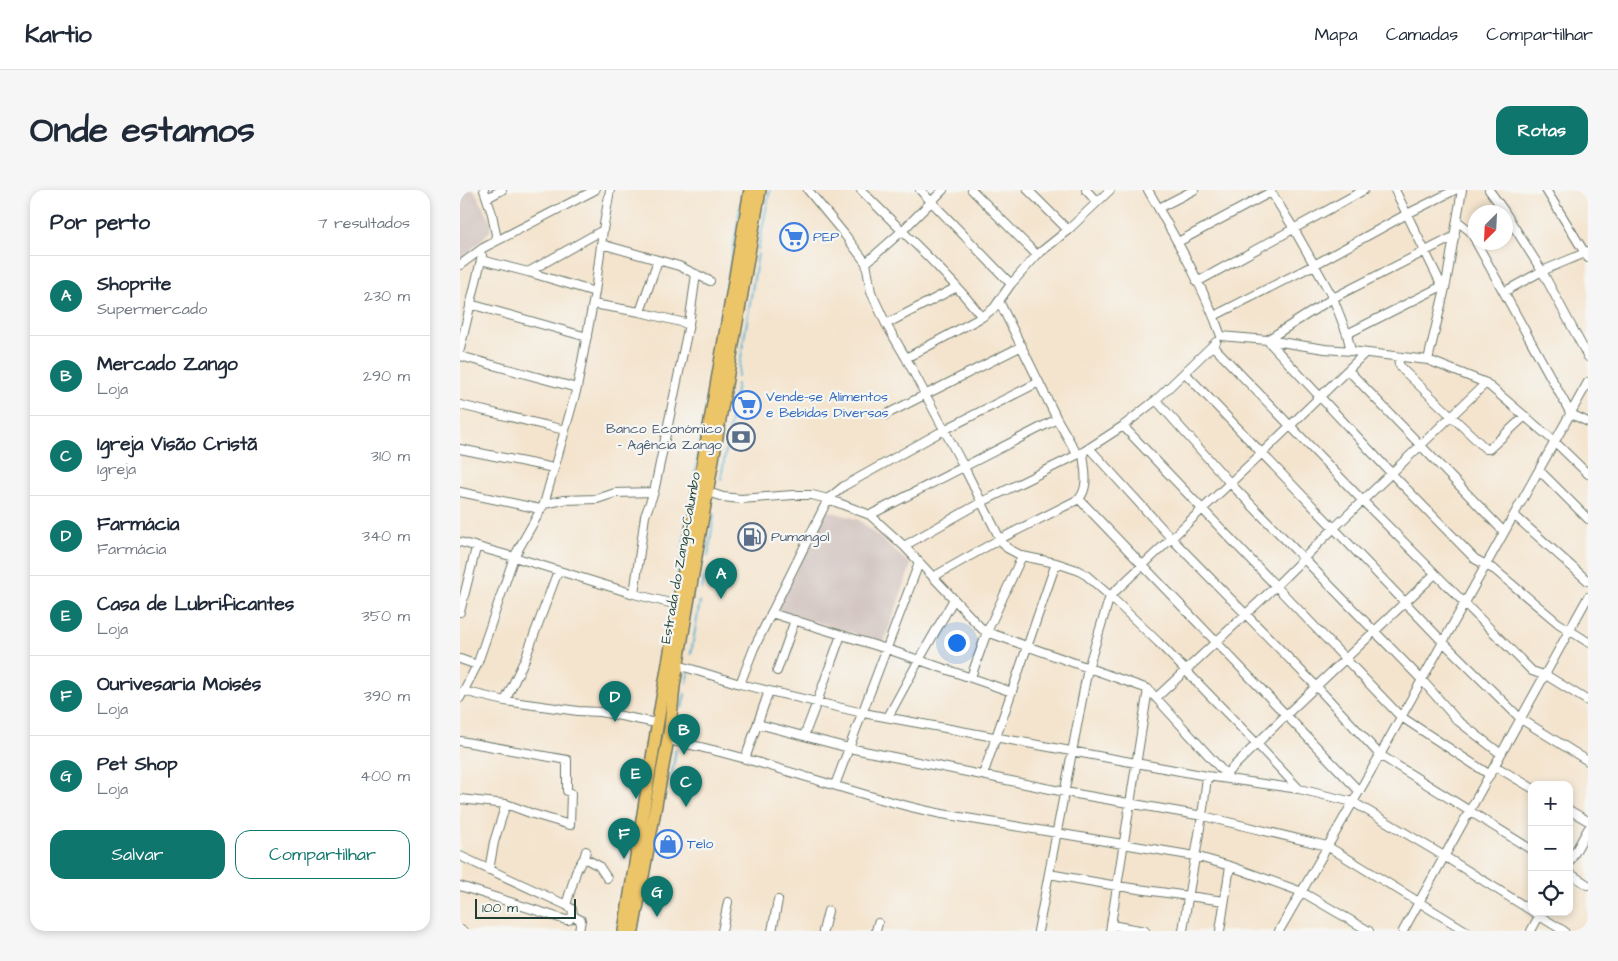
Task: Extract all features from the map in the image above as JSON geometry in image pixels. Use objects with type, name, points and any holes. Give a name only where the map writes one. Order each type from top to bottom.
[{"type":"main road","name":"Estrada do Zango-Calumbo","points":[[624,931],[658,721],[750,190]]},
{"type":"main road","name":"Estrada do Zango-Calumbo","points":[[633,931],[668,740],[678,665],[760,190]]},
{"type":"street","points":[[497,240],[492,214],[485,194],[502,190]]},
{"type":"street","points":[[460,265],[497,240],[595,190]]},
{"type":"street","points":[[610,190],[595,292],[577,388],[554,468],[542,506],[514,557],[477,665],[461,694],[658,721]]},
{"type":"street","points":[[808,190],[866,263],[871,292],[886,324],[964,467],[980,503],[1007,548],[1022,556],[1071,567],[1086,575],[1158,642],[1299,789]]},
{"type":"street","points":[[862,190],[957,287],[982,317]]},
{"type":"street","points":[[920,190],[1011,284]]},
{"type":"street","points":[[866,263],[902,231],[943,190]]},
{"type":"street","points":[[972,190],[1037,255]]},
{"type":"street","points":[[1028,190],[1068,230]]},
{"type":"street","points":[[1086,190],[1097,202]]},
{"type":"street","points":[[906,358],[982,317],[994,308],[1011,284],[1037,255],[1068,230],[1110,190]]},
{"type":"street","points":[[1148,190],[1178,242],[1214,316],[1221,336]]},
{"type":"street","points":[[1159,208],[1194,190]]},
{"type":"street","points":[[1197,282],[1364,190]]},
{"type":"street","points":[[1395,190],[1444,285]]},
{"type":"street","points":[[1214,316],[1455,190]]},
{"type":"street","points":[[1428,360],[1455,236],[1462,190]]},
{"type":"street","points":[[1488,190],[1499,205]]},
{"type":"street","points":[[1504,292],[1542,271],[1587,254],[1546,190]]},
{"type":"street","points":[[1178,242],[1271,191],[1333,298],[1347,334],[1351,351]]},
{"type":"street","points":[[1457,221],[1468,229]]},
{"type":"street","points":[[1513,226],[1542,271],[1588,357]]},
{"type":"street","points":[[528,272],[603,230]]},
{"type":"street","points":[[1267,340],[1333,298],[1455,236]]},
{"type":"street","points":[[601,244],[679,266],[710,281]]},
{"type":"street","points":[[460,349],[483,248]]},
{"type":"street","points":[[1480,250],[1571,414],[1588,422]]},
{"type":"street","points":[[481,260],[595,292]]},
{"type":"street","points":[[640,312],[658,260]]},
{"type":"street","points":[[634,594],[645,516],[654,492],[689,324],[696,274]]},
{"type":"street","points":[[1347,334],[1444,285]]},
{"type":"street","points":[[886,324],[957,287]]},
{"type":"street","points":[[999,301],[1057,419],[1083,452],[1171,538],[1317,687],[1380,755],[1528,848]]},
{"type":"street","points":[[470,304],[587,337]]},
{"type":"street","points":[[593,304],[640,312],[689,324]]},
{"type":"street","points":[[1221,336],[1428,360],[1486,383],[1555,442],[1588,474]]},
{"type":"street","points":[[904,546],[980,503],[1083,452],[1123,426],[1156,400],[1213,346],[1221,336]]},
{"type":"street","points":[[1267,340],[1392,474],[1475,559],[1495,570],[1558,623],[1588,642]]},
{"type":"street","points":[[885,414],[1022,346]]},
{"type":"street","points":[[1213,346],[1362,500],[1532,671],[1550,677],[1588,701]]},
{"type":"street","points":[[1038,931],[1066,792],[1088,668],[1110,596],[1365,353]]},
{"type":"street","points":[[460,356],[577,388]]},
{"type":"street","points":[[1398,357],[1402,368],[1486,449],[1489,449],[1525,416]]},
{"type":"street","points":[[1348,370],[1504,532]]},
{"type":"street","points":[[1185,373],[1261,454],[1406,602],[1442,642],[1520,719],[1588,761]]},
{"type":"street","points":[[740,684],[754,648],[828,499],[844,486],[944,430],[1039,382]]},
{"type":"street","points":[[1279,931],[1380,755],[1400,716],[1588,382]]},
{"type":"street","points":[[1156,698],[1246,615],[1362,500],[1392,474],[1486,383]]},
{"type":"street","points":[[1156,400],[1230,483],[1375,631],[1457,720],[1501,754]]},
{"type":"street","points":[[460,405],[565,430]]},
{"type":"street","points":[[870,515],[1057,419]]},
{"type":"street","points":[[1123,426],[1400,716],[1490,775]]},
{"type":"street","points":[[460,449],[554,468]]},
{"type":"street","points":[[933,577],[1000,539],[1080,499],[1086,484],[1083,452]]},
{"type":"street","points":[[1539,470],[1588,519]]},
{"type":"street","points":[[460,492],[542,506],[564,500],[598,499],[615,493],[654,492]]},
{"type":"street","points":[[708,492],[723,497],[741,499],[812,495],[870,515],[904,546],[979,626],[987,632],[1148,689],[1228,777]]},
{"type":"street","points":[[1080,499],[1359,791]]},
{"type":"street","points":[[1514,515],[1588,581]]},
{"type":"street","points":[[460,542],[634,594],[678,605]]},
{"type":"street","points":[[460,612],[476,548]]},
{"type":"street","points":[[971,677],[987,632],[1022,556]]},
{"type":"street","points":[[835,785],[919,563]]},
{"type":"street","points":[[983,775],[1056,563]]},
{"type":"street","points":[[505,701],[525,659],[558,571]]},
{"type":"street","points":[[1228,777],[1286,715],[1435,574]]},
{"type":"street","points":[[1403,931],[1588,597]]},
{"type":"street","points":[[888,717],[954,600]]},
{"type":"street","points":[[771,613],[887,649],[1012,692]]},
{"type":"street","points":[[777,671],[795,620]]},
{"type":"street","points":[[804,736],[841,634]]},
{"type":"street","points":[[460,659],[477,665]]},
{"type":"street","points":[[678,665],[740,684],[863,713],[1208,776],[1228,777],[1299,789],[1353,802],[1528,908]]},
{"type":"street","points":[[1145,931],[1111,928],[1148,689]]},
{"type":"street","points":[[745,759],[769,691]]},
{"type":"street","points":[[758,724],[849,748],[1066,792],[1203,816],[1328,846],[1466,931]]},
{"type":"street","points":[[668,740],[745,759],[911,808],[1194,856],[1230,866],[1302,892],[1369,931]]},
{"type":"street","points":[[460,741],[567,760],[567,792],[571,793],[570,825],[506,804],[460,799]]},
{"type":"street","points":[[1495,766],[1528,786]]},
{"type":"street","points":[[1183,931],[1208,776]]},
{"type":"street","points":[[489,870],[494,842],[506,804]]},
{"type":"street","points":[[1573,812],[1588,821]]},
{"type":"street","points":[[1573,856],[1588,829]]},
{"type":"street","points":[[566,905],[577,869],[585,855],[599,866],[607,878]]},
{"type":"street","points":[[460,856],[566,905],[572,909],[574,916],[581,920],[579,931]]},
{"type":"street","points":[[1220,931],[1230,866]]},
{"type":"street","points":[[1049,874],[1224,901]]},
{"type":"street","points":[[1573,876],[1588,885]]},
{"type":"street","points":[[460,886],[566,920],[574,916]]},
{"type":"street","points":[[772,931],[778,900]]},
{"type":"street","points":[[722,931],[728,902]]},
{"type":"street","points":[[824,931],[828,911]]},
{"type":"street","points":[[1531,931],[1535,916]]},
{"type":"street","points":[[1541,916],[1564,931]]},
{"type":"shaded area","points":[[460,190],[474,190],[491,222],[490,231],[460,261]]},
{"type":"shaded area","points":[[826,510],[859,520],[911,565],[884,642],[776,610]]},
{"type":"waterway","points":[[674,598],[743,190]]},
{"type":"waterway","points":[[758,250],[770,190]]},
{"type":"waterway","points":[[738,376],[758,254]]},
{"type":"waterway","points":[[721,479],[737,384]]},
{"type":"waterway","points":[[708,556],[714,515]]},
{"type":"waterway","points":[[702,590],[704,578]]},
{"type":"waterway","points":[[691,654],[700,601]]},
{"type":"waterway","points":[[687,683],[688,672]]},
{"type":"waterway","points":[[682,708],[685,694]]},
{"type":"waterway","points":[[678,735],[681,720]]},
{"type":"waterway","points":[[671,780],[676,749]]},
{"type":"waterway","points":[[621,911],[626,886]]},
{"type":"waterway","points":[[619,921],[620,917]]},
{"type":"place","name":"PEP","points":[[794,237]]},
{"type":"place","name":"Vende-se Alimentos e Bebidas Diversas","points":[[747,405]]},
{"type":"place","name":"Banco Económico - Agência Zango","points":[[741,437]]},
{"type":"place","name":"Pumangol","points":[[752,537]]},
{"type":"place","name":"Shoprite","points":[[721,599]]},
{"type":"place","name":"Farmácia","points":[[615,722]]},
{"type":"place","name":"Mercado Zango","points":[[684,755]]},
{"type":"place","name":"Casa de Lubrificantes","points":[[636,799]]},
{"type":"place","name":"Igreja Visão Cristã","points":[[686,807]]},
{"type":"place","name":"Telo","points":[[668,844]]},
{"type":"place","name":"Ourivesaria Moisés","points":[[624,859]]},
{"type":"place","name":"Pet Shop","points":[[657,917]]}]
